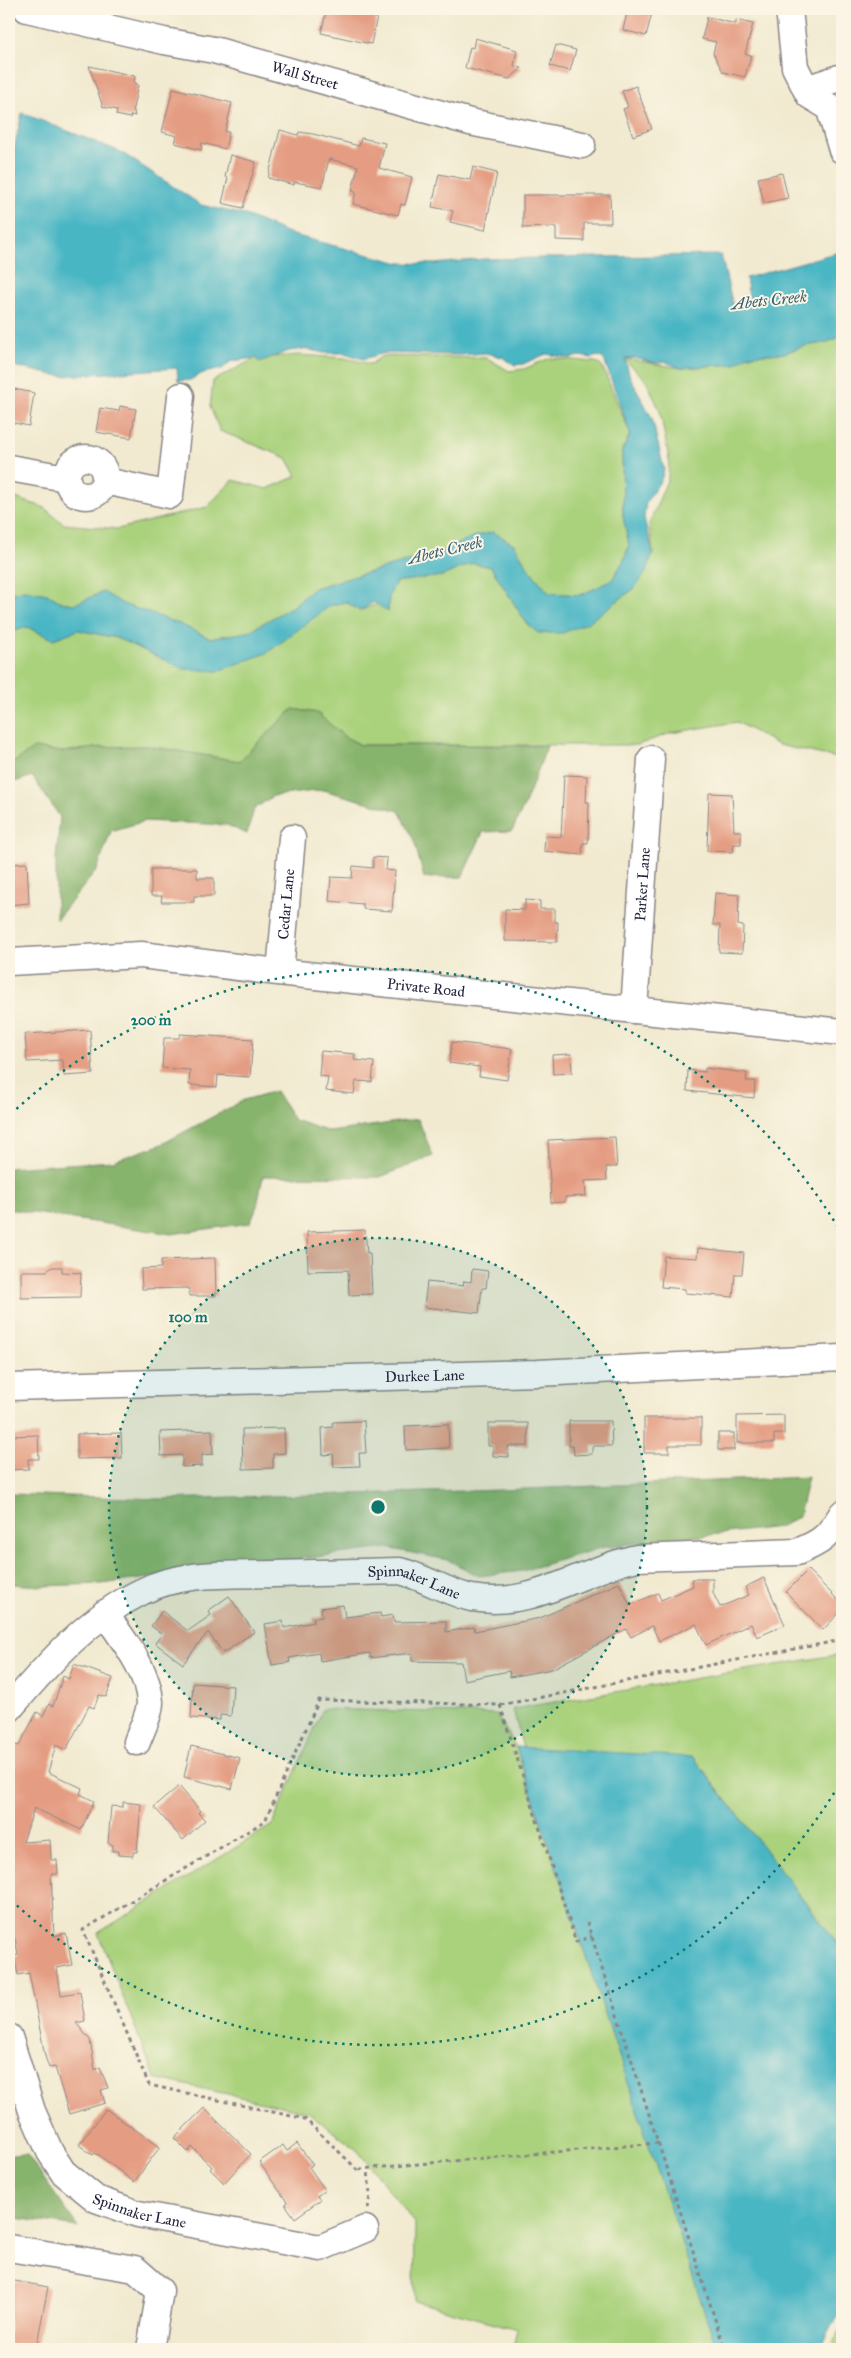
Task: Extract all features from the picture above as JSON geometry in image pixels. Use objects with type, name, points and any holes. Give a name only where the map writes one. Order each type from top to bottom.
[{"type":"street","name":"Wall Street","points":[[27,9],[164,41],[214,50],[470,122],[582,145]]},
{"type":"street","points":[[789,9],[795,67],[809,95],[829,107],[842,150]]},
{"type":"street","points":[[806,89],[842,77]]},
{"type":"street","points":[[9,468],[66,478],[69,487],[76,494],[84,497],[94,495],[101,489],[105,481],[170,495],[180,396]]},
{"type":"street","name":"Parker Lane","points":[[634,1010],[651,759]]},
{"type":"street","name":"Cedar Lane","points":[[280,972],[292,838]]},
{"type":"street","name":"Private Road","points":[[9,962],[142,955],[280,972],[842,1032]]},
{"type":"street","name":"Durkee Lane","points":[[9,1387],[538,1372],[842,1358]]},
{"type":"street","name":"Spinnaker Lane","points":[[9,1709],[70,1640],[105,1613],[142,1591],[170,1582],[219,1575],[400,1571],[470,1598],[496,1601],[529,1597],[557,1588],[588,1572],[612,1563],[637,1558],[797,1552],[812,1546],[830,1534],[842,1514]]},
{"type":"street","points":[[105,1613],[135,1659],[146,1683],[150,1704],[137,1742]]},
{"type":"street","name":"Spinnaker Lane","points":[[9,2037],[32,2111],[50,2152],[63,2172],[96,2199],[138,2214],[320,2248],[365,2229]]},
{"type":"street","points":[[9,2248],[135,2269],[160,2291],[150,2349]]},
{"type":"path","points":[[658,2144],[368,2170],[361,2169],[360,2172],[305,2119],[149,2085],[83,1930],[265,1821],[319,1700],[500,1705],[842,1640]]},
{"type":"path","points":[[500,1705],[576,1942],[592,1936]]},
{"type":"path","points":[[587,1922],[723,2344]]},
{"type":"path","points":[[365,2229],[370,2195],[368,2170]]},
{"type":"green space","points":[[842,336],[842,759],[778,745],[737,722],[671,733],[637,745],[361,745],[345,737],[317,713],[293,709],[239,761],[147,746],[103,747],[62,752],[35,748],[9,766],[9,633],[27,627],[53,639],[78,630],[117,638],[184,669],[314,617],[331,605],[346,602],[360,611],[377,604],[388,611],[389,596],[396,581],[442,576],[473,563],[491,567],[527,624],[587,623],[635,588],[653,553],[649,524],[668,478],[669,459],[660,411],[646,380],[624,359],[681,368],[735,364],[748,355],[784,353],[804,346],[825,343]]},
{"type":"green space","points":[[299,355],[344,358],[371,364],[382,356],[487,358],[509,371],[524,369],[550,358],[595,362],[602,366],[630,433],[622,451],[623,516],[629,545],[624,560],[612,580],[581,595],[549,593],[529,569],[514,544],[472,537],[441,552],[314,588],[293,606],[248,632],[209,638],[177,623],[123,604],[103,592],[75,604],[61,602],[47,594],[24,590],[9,594],[9,496],[43,507],[64,524],[118,529],[207,507],[233,480],[267,489],[297,476],[287,458],[220,431],[210,407],[213,381],[256,358]]},
{"type":"green space","points":[[293,709],[317,713],[345,737],[361,745],[547,746],[525,804],[512,831],[483,832],[462,877],[424,878],[414,840],[399,811],[323,790],[273,796],[254,809],[247,834],[227,825],[145,821],[111,831],[97,870],[56,920],[56,858],[60,817],[32,776],[9,784],[9,766],[34,748],[62,752],[103,747],[147,746],[239,761]]},
{"type":"green space","points":[[276,1091],[294,1120],[330,1132],[418,1119],[433,1156],[380,1177],[263,1176],[257,1206],[250,1223],[171,1234],[9,1209],[9,1168],[113,1161],[160,1145],[244,1100]]},
{"type":"green space","points":[[808,1477],[799,1516],[780,1527],[604,1547],[522,1571],[479,1576],[448,1560],[387,1548],[101,1584],[41,1586],[11,1584],[9,1597],[9,1494],[160,1499],[502,1490]]},
{"type":"green space","points":[[842,1654],[842,1949],[694,1758],[523,1748],[513,1709]]},
{"type":"green space","points":[[323,1709],[496,1714],[516,1747],[717,2349],[513,2349],[517,2329],[414,2301],[415,2223],[357,2150],[308,2112],[155,2078],[98,1933],[272,1825]]},
{"type":"green space","points":[[9,2155],[27,2155],[78,2227],[9,2217]]},
{"type":"green space","points":[[842,2329],[842,2349],[834,2349],[833,2342]]},
{"type":"water","name":"Abets Creek","points":[[22,113],[121,152],[201,205],[245,215],[293,235],[400,263],[435,264],[483,259],[721,255],[733,306],[750,303],[746,278],[842,251],[842,336],[825,343],[804,346],[784,353],[748,355],[735,364],[681,368],[666,362],[654,363],[635,358],[625,359],[630,377],[652,418],[664,470],[661,480],[646,502],[644,518],[653,553],[647,571],[635,588],[587,623],[563,633],[538,633],[527,624],[491,567],[473,563],[442,576],[396,582],[389,596],[388,612],[374,602],[360,611],[346,602],[331,605],[267,653],[218,671],[184,669],[117,638],[78,630],[53,639],[27,627],[9,633],[9,594],[24,590],[47,594],[61,602],[75,604],[103,592],[123,604],[177,623],[210,638],[248,632],[293,606],[314,588],[441,552],[472,537],[493,532],[514,544],[529,569],[549,593],[581,595],[612,580],[624,560],[629,545],[623,516],[622,451],[630,433],[604,359],[597,356],[592,358],[579,356],[570,358],[546,354],[523,364],[515,365],[502,357],[486,353],[460,355],[385,353],[363,359],[345,353],[324,353],[305,349],[289,351],[259,362],[256,358],[231,361],[222,369],[203,373],[190,380],[178,381],[177,368],[63,376],[9,365],[9,171]]},
{"type":"water","points":[[516,1747],[693,1757],[842,1949],[842,2308],[824,2342],[826,2349],[717,2349]]},
{"type":"building","points":[[327,9],[352,9],[352,11],[377,17],[371,44],[321,33]]},
{"type":"building","points":[[628,9],[653,9],[646,36],[623,30]]},
{"type":"building","points":[[707,17],[736,24],[736,20],[753,24],[745,54],[751,55],[745,77],[723,72],[713,53],[716,42],[702,39]]},
{"type":"building","points":[[475,38],[517,50],[514,66],[522,68],[509,79],[465,68],[470,47],[473,48]]},
{"type":"building","points":[[556,45],[576,50],[570,71],[550,66]]},
{"type":"building","points":[[89,66],[135,76],[134,83],[138,85],[133,108],[135,116],[131,115],[130,118],[116,115],[117,110],[103,107]]},
{"type":"building","points":[[636,86],[652,129],[633,136],[623,109],[628,107],[622,91]]},
{"type":"building","points":[[173,88],[232,103],[225,132],[229,132],[225,149],[202,143],[201,150],[175,143],[177,136],[162,132]]},
{"type":"building","points":[[280,130],[298,135],[299,132],[313,134],[359,146],[361,138],[385,143],[379,168],[412,177],[405,205],[401,204],[398,215],[353,204],[356,192],[352,191],[358,166],[329,159],[322,187],[295,182],[294,185],[268,178]]},
{"type":"building","points":[[230,155],[256,162],[243,208],[222,203],[228,178],[225,177]]},
{"type":"building","points":[[473,167],[497,173],[485,230],[450,222],[453,211],[432,207],[439,174],[470,180]]},
{"type":"building","points":[[782,173],[788,198],[764,203],[758,178]]},
{"type":"building","points":[[523,195],[610,195],[611,223],[584,223],[584,241],[556,240],[556,227],[523,228]]},
{"type":"building","points":[[9,388],[34,393],[29,426],[9,422]]},
{"type":"building","points":[[120,406],[136,409],[131,438],[96,432],[100,408],[119,411]]},
{"type":"building","points":[[564,775],[587,776],[586,802],[589,802],[588,843],[583,843],[582,855],[544,851],[545,836],[561,837]]},
{"type":"building","points":[[709,793],[732,794],[734,831],[741,831],[741,844],[734,844],[733,852],[707,851]]},
{"type":"building","points":[[373,857],[387,858],[386,870],[395,871],[392,911],[363,909],[363,904],[329,901],[331,877],[352,878],[353,866],[373,868]]},
{"type":"building","points":[[27,863],[29,903],[9,905],[9,864]]},
{"type":"building","points":[[151,869],[197,869],[197,878],[214,878],[214,896],[194,896],[194,902],[161,902],[162,896],[151,896]]},
{"type":"building","points":[[715,893],[739,895],[738,925],[743,926],[742,953],[719,952],[720,925],[713,925]]},
{"type":"building","points":[[525,900],[540,901],[540,909],[555,909],[555,922],[558,922],[557,942],[505,941],[505,909],[525,910]]},
{"type":"building","points":[[90,1030],[93,1074],[64,1076],[63,1060],[27,1062],[25,1034]]},
{"type":"building","points":[[180,1034],[253,1039],[250,1077],[218,1075],[217,1087],[189,1085],[190,1070],[162,1068],[164,1038],[179,1038]]},
{"type":"building","points":[[452,1042],[512,1049],[507,1080],[479,1076],[480,1067],[449,1063]]},
{"type":"building","points":[[321,1051],[355,1054],[354,1060],[374,1062],[372,1082],[356,1081],[354,1094],[326,1091],[328,1077],[319,1076]]},
{"type":"building","points":[[571,1054],[572,1073],[553,1074],[552,1055]]},
{"type":"building","points":[[705,1068],[747,1073],[746,1081],[755,1081],[754,1098],[687,1091],[688,1070],[705,1072]]},
{"type":"building","points":[[615,1137],[617,1167],[606,1167],[607,1180],[585,1181],[586,1196],[565,1197],[565,1202],[551,1203],[548,1140]]},
{"type":"building","points":[[365,1230],[367,1253],[370,1253],[372,1294],[349,1295],[348,1270],[308,1271],[307,1232]]},
{"type":"building","points":[[698,1248],[744,1253],[742,1274],[735,1274],[733,1297],[685,1293],[685,1289],[661,1287],[664,1256],[697,1258]]},
{"type":"building","points":[[215,1258],[216,1296],[189,1296],[189,1288],[142,1289],[141,1269],[161,1268],[161,1260]]},
{"type":"building","points":[[52,1267],[62,1267],[62,1272],[81,1273],[80,1297],[21,1298],[21,1271],[47,1271]]},
{"type":"building","points":[[472,1269],[488,1271],[486,1288],[482,1288],[479,1313],[424,1307],[427,1282],[463,1286],[464,1281],[471,1282]]},
{"type":"building","points":[[784,1415],[784,1434],[774,1434],[774,1443],[737,1443],[737,1416]]},
{"type":"building","points":[[644,1418],[701,1418],[701,1445],[669,1445],[669,1453],[644,1453]]},
{"type":"building","points":[[364,1421],[366,1453],[359,1453],[360,1466],[334,1467],[333,1454],[323,1455],[322,1428],[333,1427],[333,1422]]},
{"type":"building","points":[[569,1421],[611,1421],[612,1446],[592,1446],[592,1454],[574,1455],[573,1446],[569,1446]]},
{"type":"building","points":[[488,1423],[528,1423],[528,1446],[508,1446],[509,1457],[493,1456],[493,1446],[488,1446]]},
{"type":"building","points":[[448,1424],[449,1448],[406,1450],[405,1426]]},
{"type":"building","points":[[284,1428],[285,1453],[273,1454],[273,1468],[243,1469],[242,1429]]},
{"type":"building","points":[[212,1430],[213,1454],[202,1455],[202,1466],[182,1467],[182,1455],[161,1456],[160,1432]]},
{"type":"building","points":[[121,1433],[122,1458],[77,1459],[77,1434]]},
{"type":"building","points":[[718,1433],[734,1433],[734,1450],[718,1450]]},
{"type":"building","points":[[38,1435],[39,1459],[28,1459],[29,1469],[9,1470],[9,1436]]},
{"type":"building","points":[[808,1570],[842,1604],[842,1610],[823,1630],[786,1592]]},
{"type":"building","points":[[764,1578],[785,1625],[757,1637],[751,1624],[706,1645],[696,1624],[659,1641],[652,1626],[631,1637],[626,1629],[552,1669],[510,1677],[509,1671],[464,1680],[461,1662],[412,1661],[412,1653],[370,1658],[370,1653],[320,1661],[319,1653],[289,1658],[290,1662],[272,1665],[265,1624],[283,1621],[284,1628],[314,1622],[313,1618],[322,1617],[321,1608],[343,1605],[345,1617],[380,1613],[381,1617],[393,1615],[394,1622],[446,1621],[446,1632],[474,1627],[475,1631],[540,1618],[619,1583],[630,1605],[658,1593],[661,1600],[693,1586],[692,1579],[713,1579],[713,1593],[720,1607],[749,1595],[745,1587]]},
{"type":"building","points":[[229,1596],[254,1632],[223,1653],[208,1632],[183,1664],[155,1643],[162,1634],[151,1626],[162,1611],[188,1631],[211,1615],[208,1611]]},
{"type":"building","points":[[74,1664],[113,1678],[106,1697],[99,1695],[94,1708],[89,1706],[66,1750],[56,1745],[48,1772],[82,1788],[80,1794],[94,1801],[81,1830],[34,1808],[23,1842],[50,1840],[51,1860],[57,1860],[58,1874],[51,1874],[54,1936],[66,1933],[72,1965],[57,1968],[61,1995],[80,1992],[85,2021],[76,2023],[90,2040],[95,2070],[100,2067],[108,2088],[101,2090],[105,2103],[69,2114],[55,2067],[49,2068],[45,2056],[29,1973],[18,1975],[14,1956],[18,1955],[12,1922],[9,1923],[9,1753],[12,1744],[19,1746],[37,1712],[43,1716],[49,1704],[53,1706],[63,1676],[69,1679]]},
{"type":"building","points":[[193,1683],[233,1686],[231,1716],[220,1715],[220,1720],[191,1718]]},
{"type":"building","points":[[191,1746],[240,1758],[232,1789],[184,1777]]},
{"type":"building","points":[[179,1786],[205,1820],[183,1840],[154,1807]]},
{"type":"building","points":[[123,1802],[141,1804],[137,1852],[133,1852],[133,1856],[118,1855],[118,1851],[112,1851],[113,1845],[108,1843],[111,1806],[123,1807]]},
{"type":"building","points":[[204,2108],[251,2154],[224,2183],[210,2169],[212,2167],[192,2147],[188,2152],[174,2138]]},
{"type":"building","points":[[106,2109],[160,2147],[134,2182],[100,2156],[95,2153],[93,2155],[79,2145]]},
{"type":"building","points":[[297,2143],[313,2165],[309,2167],[325,2190],[317,2196],[320,2200],[295,2218],[285,2204],[287,2202],[259,2162],[283,2145],[287,2151]]},
{"type":"building","points":[[9,2280],[48,2287],[36,2349],[9,2349]]}]
